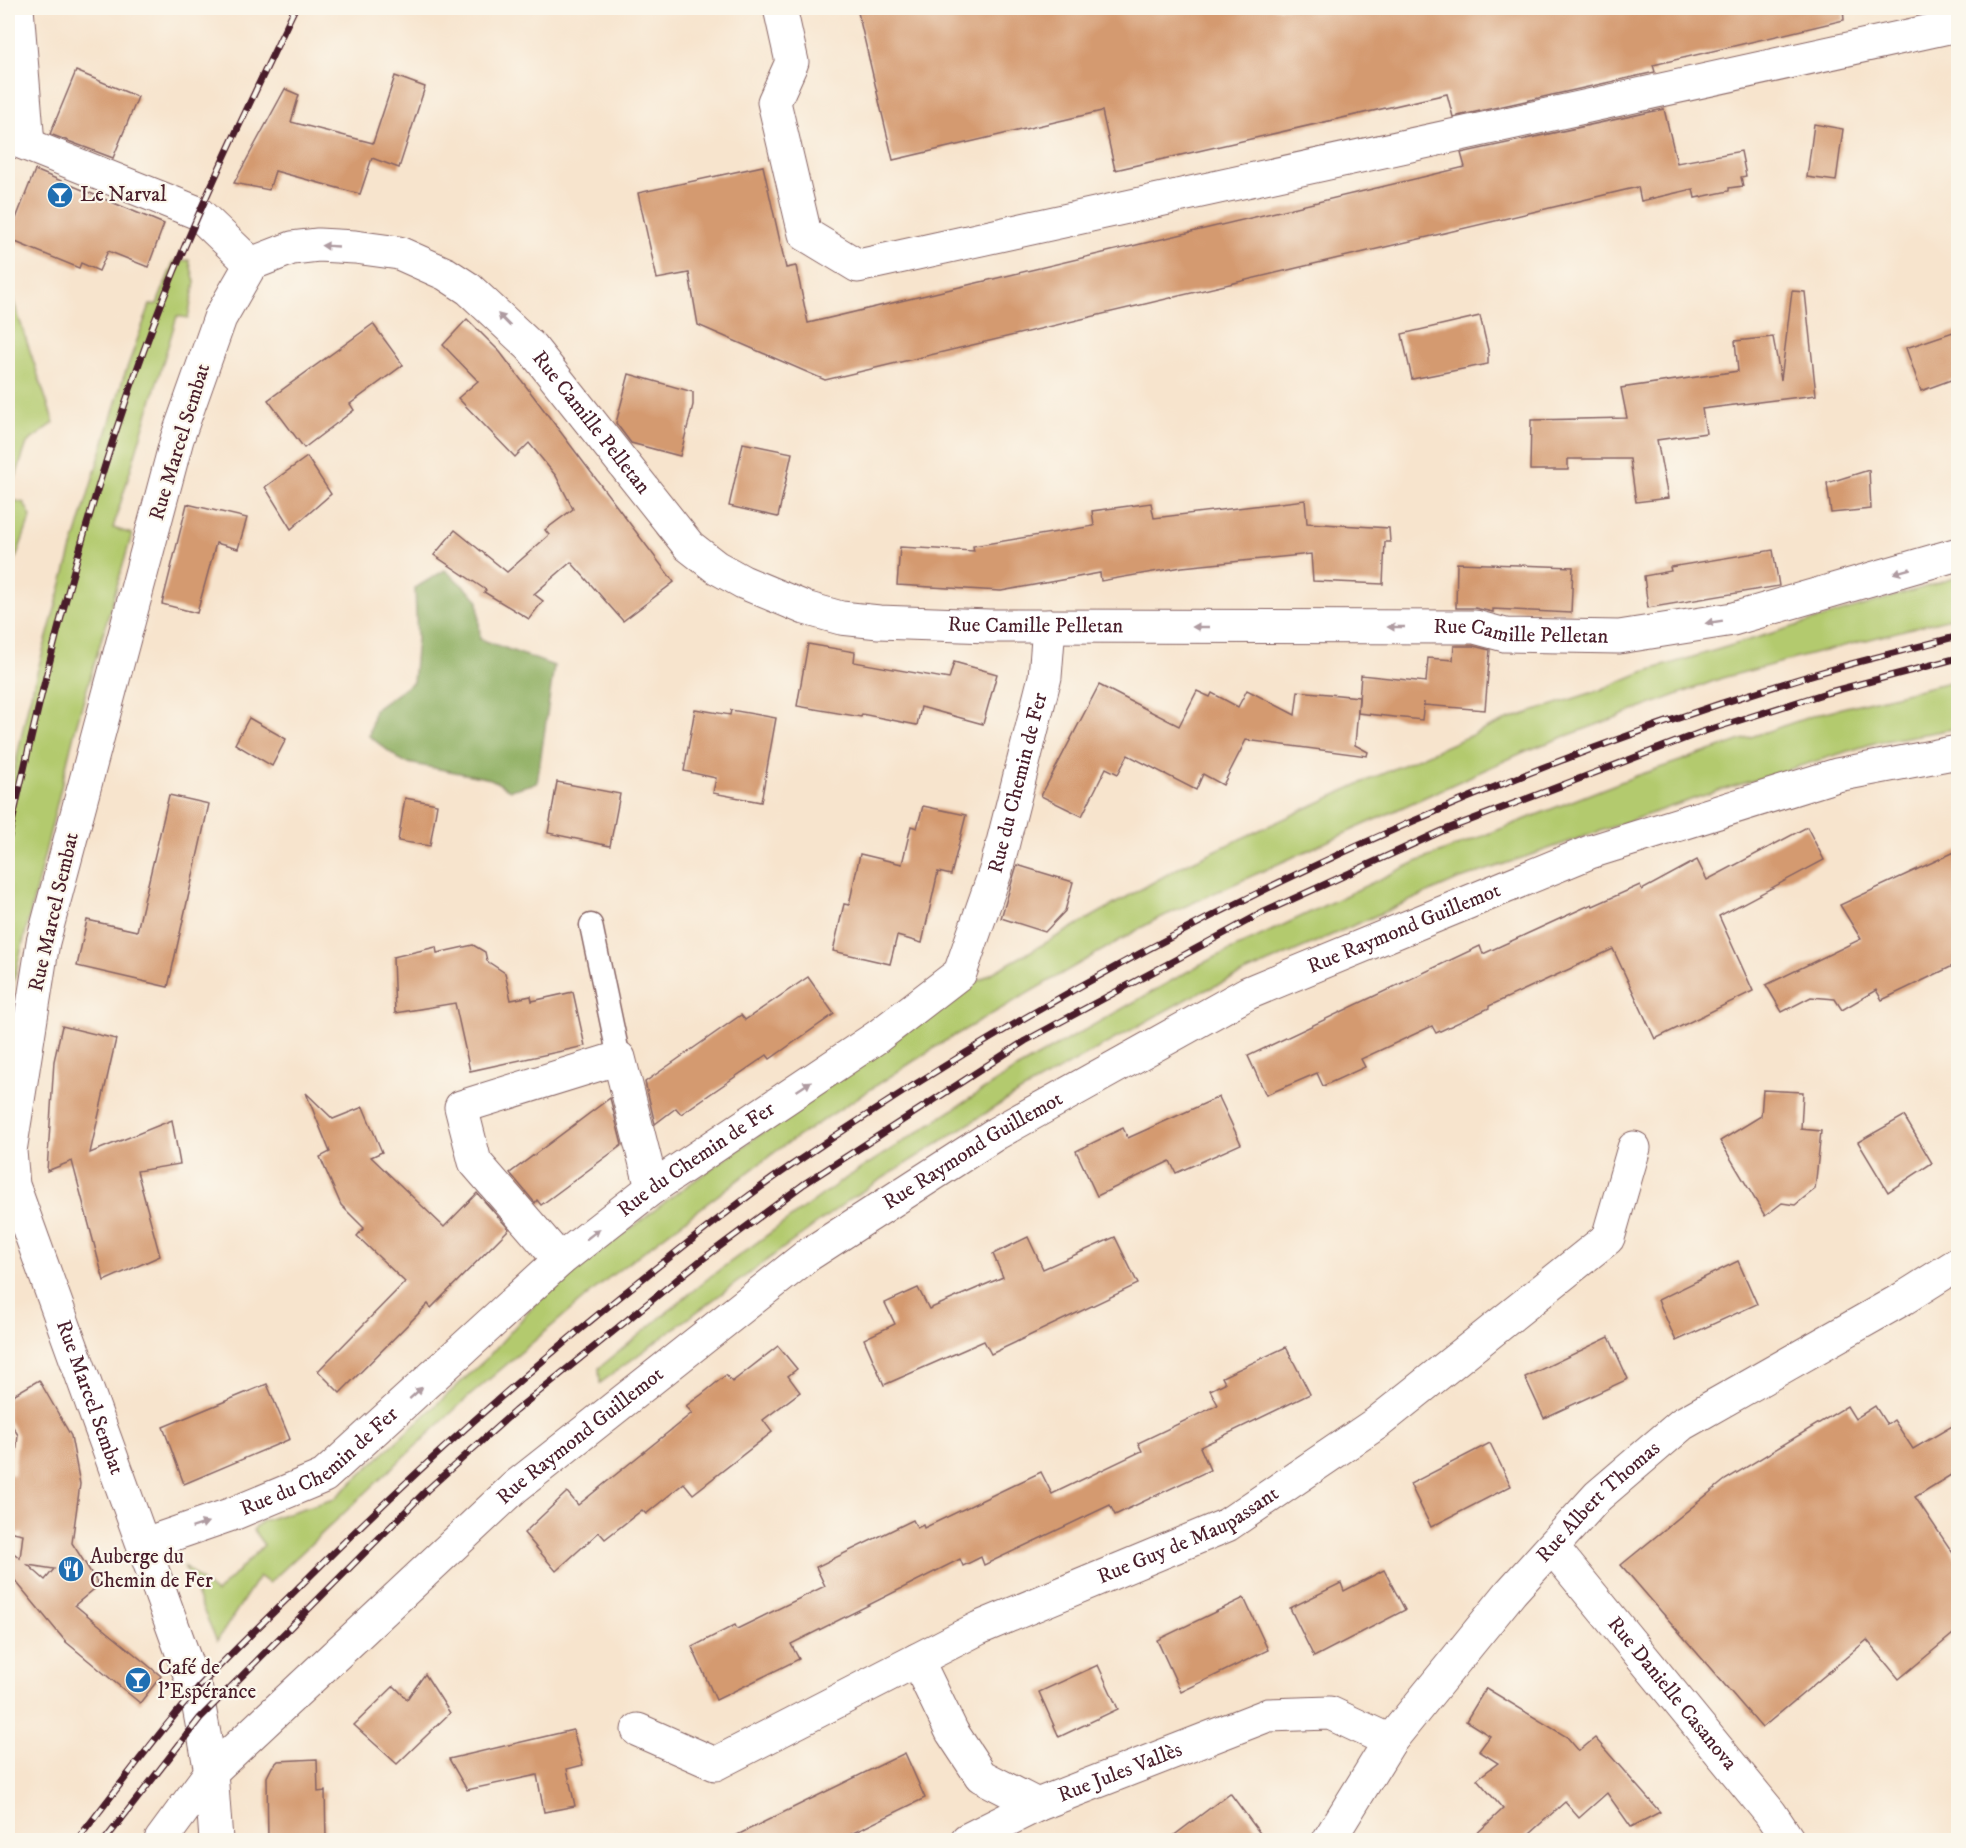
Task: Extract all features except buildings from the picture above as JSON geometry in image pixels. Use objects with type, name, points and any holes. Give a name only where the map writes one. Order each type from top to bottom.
[{"type":"street","points":[[17,8],[14,142],[198,213],[251,264]]},
{"type":"street","points":[[780,8],[792,62],[774,102],[805,234],[858,266],[1959,25]]},
{"type":"street","name":"Rue Camille Pelletan","points":[[251,264],[292,248],[318,245],[355,247],[399,254],[446,274],[469,289],[531,347],[689,546],[716,567],[743,582],[805,608],[841,618],[890,623],[1049,626],[1475,627],[1505,635],[1619,637],[1733,619],[1959,554]]},
{"type":"street","name":"Rue Marcel Sembat","points":[[216,1840],[211,1772],[196,1691],[145,1544],[10,1185],[10,1151],[43,942],[177,439],[220,318],[251,264]]},
{"type":"street","name":"Rue du Chemin de Fer","points":[[145,1544],[235,1513],[324,1476],[560,1260],[652,1188],[877,1037],[960,973],[996,870],[1045,677],[1049,626]]},
{"type":"street","name":"Rue Raymond Guillemot","points":[[161,1840],[211,1772],[514,1487],[808,1255],[997,1133],[1248,993],[1590,852],[1837,775],[1959,752]]},
{"type":"street","points":[[560,1260],[475,1162],[461,1107],[619,1058],[652,1188]]},
{"type":"street","name":"Rue Guy de Maupassant","points":[[638,1730],[715,1764],[979,1628],[1227,1525],[1377,1423],[1608,1238],[1634,1148]]},
{"type":"street","name":"Rue Albert Thomas","points":[[1329,1840],[1390,1742],[1511,1592],[1598,1496],[1683,1424],[1904,1298],[1959,1264]]},
{"type":"street","name":"Rue Danielle Casanova","points":[[1553,1548],[1770,1813],[1788,1840]]},
{"type":"street","name":"Rue Jules Vallès","points":[[917,1660],[952,1732],[981,1776],[1037,1805],[1268,1715],[1329,1713],[1390,1742]]},
{"type":"street","points":[[967,1840],[1037,1805]]},
{"type":"lane","points":[[591,925],[619,1058]]},
{"type":"green space","points":[[189,260],[195,282],[188,318],[177,316],[113,528],[132,534],[75,730],[8,1004],[8,800],[28,705],[123,379],[150,305],[157,304],[174,261]]},
{"type":"green space","points":[[8,285],[54,423],[27,443],[15,479],[8,477]]},
{"type":"green space","points":[[8,499],[24,503],[31,516],[8,580]]},
{"type":"green space","points":[[445,570],[478,599],[480,639],[554,666],[537,783],[510,790],[491,779],[403,762],[369,736],[374,710],[413,682],[417,639],[415,588]]},
{"type":"green space","points":[[1958,577],[1958,616],[1722,678],[1526,751],[1153,921],[940,1044],[783,1146],[607,1279],[466,1399],[269,1583],[259,1576],[217,1641],[184,1566],[216,1593],[264,1545],[253,1530],[262,1521],[334,1499],[486,1359],[539,1300],[674,1195],[976,982],[1182,866],[1359,784],[1504,721],[1600,690],[1640,673]]},
{"type":"green space","points":[[1958,680],[1958,728],[1878,742],[1699,797],[1455,881],[1190,997],[1013,1096],[853,1197],[600,1383],[599,1368],[711,1276],[840,1182],[1016,1069],[1201,964],[1416,862],[1636,776],[1821,713]]},
{"type":"railway","points":[[8,841],[75,566],[139,363],[195,223],[295,8]]},
{"type":"railway","points":[[77,1840],[151,1744],[198,1688],[389,1499],[477,1418],[614,1301],[724,1214],[789,1167],[908,1089],[1030,1015],[1155,945],[1283,881],[1413,821],[1545,767],[1679,718],[1815,674],[1958,636]]},
{"type":"railway","points":[[105,1840],[200,1718],[427,1490],[515,1411],[700,1261],[804,1184],[1025,1041],[1262,913],[1442,831],[1702,732],[1826,693],[1958,658]]},
{"type":"place","name":"Le Narval","points":[[60,195]]},
{"type":"place","name":"Auberge du Chemin de Fer","points":[[71,1569]]},
{"type":"place","name":"Café de l'Espérance","points":[[138,1680]]}]
